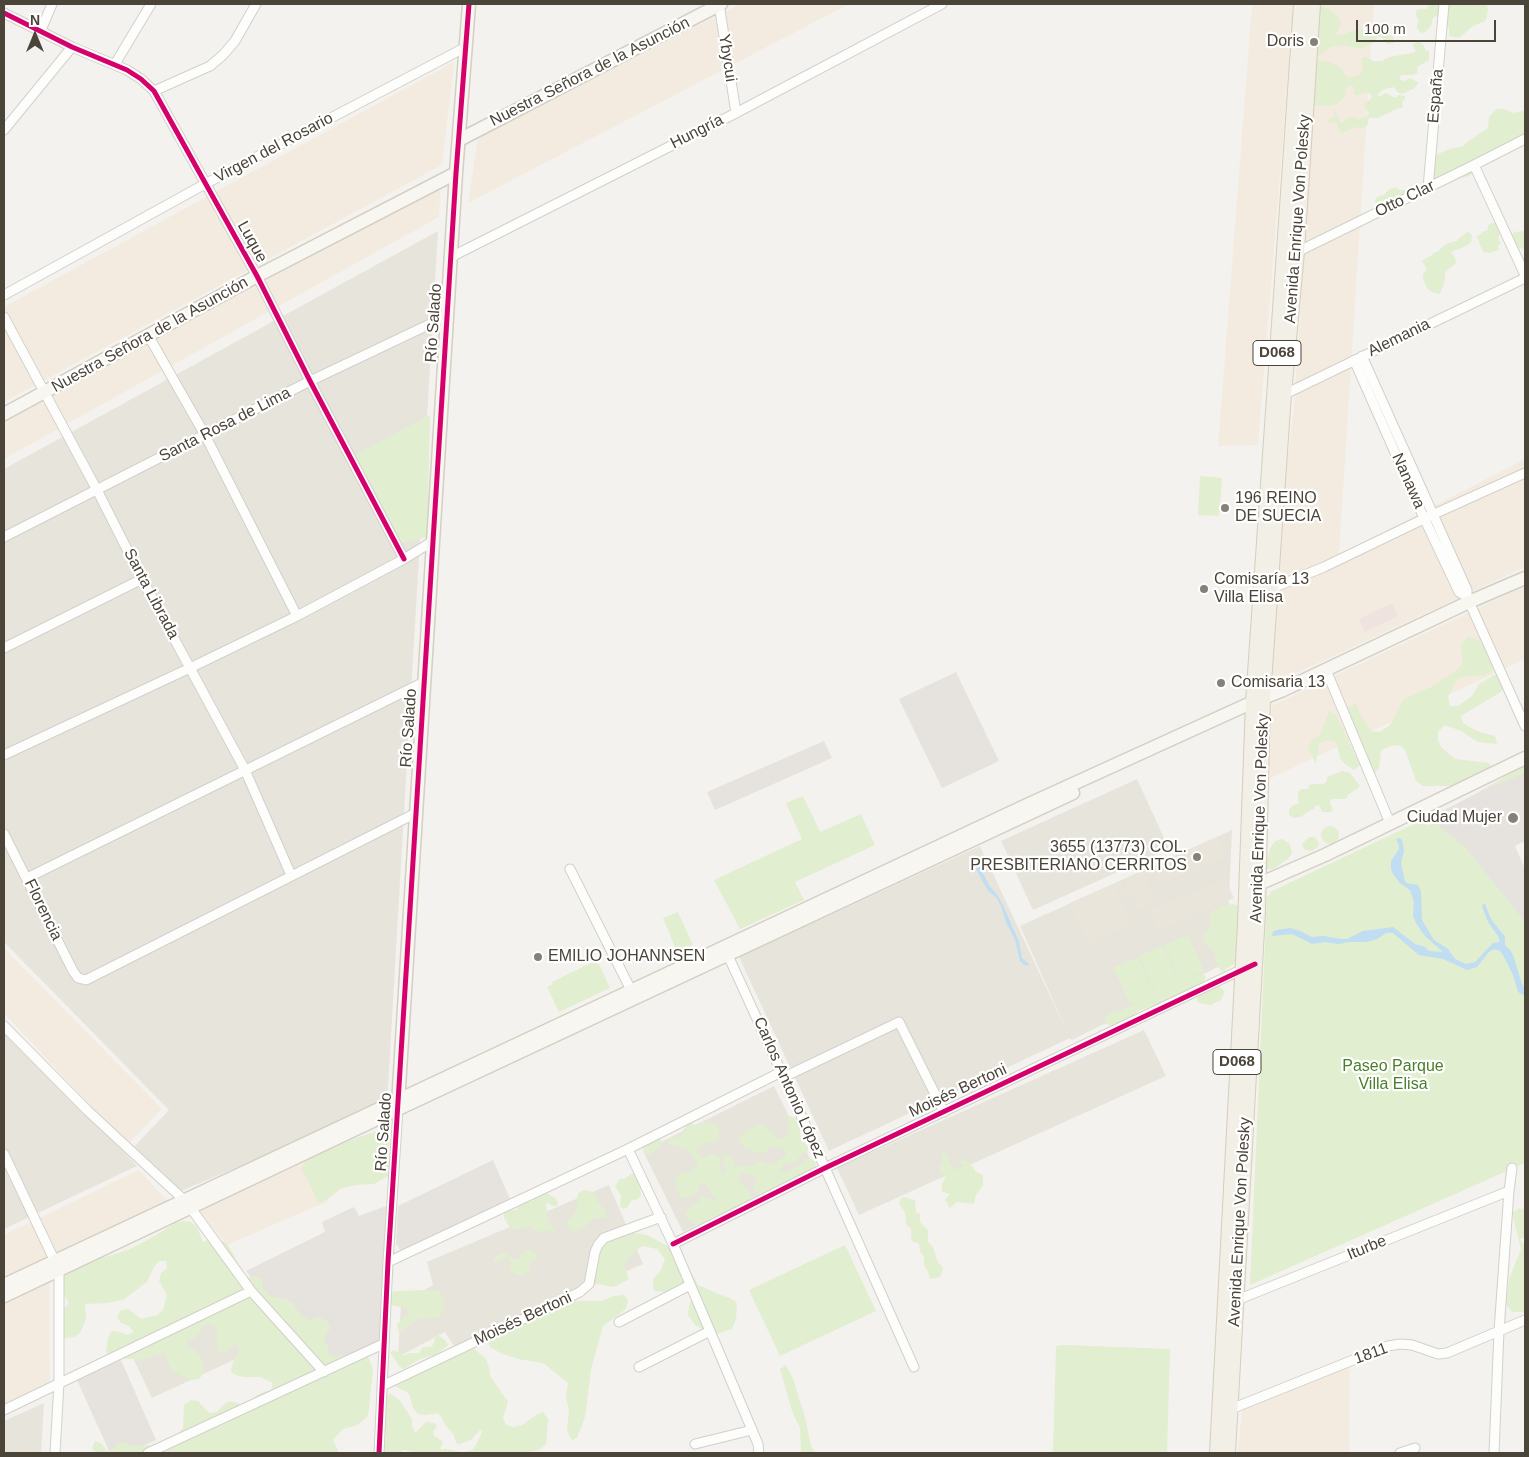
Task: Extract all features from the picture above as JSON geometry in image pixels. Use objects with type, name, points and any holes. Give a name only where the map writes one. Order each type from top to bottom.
[{"type":"main road","name":"Río Salado","points":[[398,1104],[456,172],[469,4]]},
{"type":"main road","name":"Nuestra Señora de la Asunción","points":[[459,140],[719,4]]},
{"type":"main road","name":"Avenida Enrique Von Polesky","points":[[1216,1453],[1224,1412],[1231,1303],[1253,887],[1258,703],[1279,396],[1283,259],[1301,4]]},
{"type":"main road","name":"Avenida Enrique Von Polesky","points":[[1279,396],[1297,252],[1313,4]]},
{"type":"main road","name":"Nuestra Señora de la Asunción","points":[[4,414],[257,276],[456,172]]},
{"type":"main road","points":[[4,1296],[57,1266],[398,1104],[1258,703],[1468,600],[1525,578]]},
{"type":"main road","points":[[1253,887],[1325,855],[1525,758]]},
{"type":"main road","points":[[4,1285],[57,1266]]},
{"type":"main road","name":"Avenida Enrique Von Polesky","points":[[1224,1412],[1228,1453]]},
{"type":"street","points":[[41,30],[52,4]]},
{"type":"street","points":[[115,64],[151,4]]},
{"type":"street","points":[[154,92],[210,66],[223,55],[235,41],[256,4]]},
{"type":"street","name":"Ybycui","points":[[719,4],[736,113]]},
{"type":"street","name":"Hungría","points":[[451,257],[736,113],[942,4]]},
{"type":"street","name":"España","points":[[1428,188],[1444,4]]},
{"type":"street","name":"Luque","points":[[4,12],[72,47],[115,64],[141,79],[154,92],[257,276],[404,559]]},
{"type":"street","points":[[4,130],[72,47]]},
{"type":"street","name":"Virgen del Rosario","points":[[4,295],[205,184],[466,47]]},
{"type":"street","name":"Otto Clar","points":[[1283,259],[1525,139]]},
{"type":"street","points":[[1474,165],[1525,277]]},
{"type":"street","name":"Alemania","points":[[1279,396],[1525,277]]},
{"type":"street","name":"Santa Rosa de Lima","points":[[4,537],[310,381],[447,316]]},
{"type":"street","name":"Santa Librada","points":[[4,317],[244,770],[291,875]]},
{"type":"street","points":[[148,335],[205,436],[296,616]]},
{"type":"street","name":"Nanawa","points":[[1358,358],[1428,516],[1459,592],[1468,600],[1525,726]]},
{"type":"street","points":[[1265,590],[1324,567],[1428,516],[1525,473]]},
{"type":"street","points":[[4,755],[296,616],[404,559],[433,541]]},
{"type":"street","points":[[4,648],[142,579]]},
{"type":"street","points":[[1326,670],[1390,823]]},
{"type":"street","points":[[27,878],[424,682]]},
{"type":"street","points":[[291,875],[416,813]]},
{"type":"street","name":"Florencia","points":[[4,834],[73,971],[78,978],[86,980],[291,875]]},
{"type":"street","points":[[570,869],[633,994]]},
{"type":"street","name":"Carlos Antonio López","points":[[726,951],[914,1367]]},
{"type":"street","name":"Moisés Bertoni","points":[[673,1244],[825,1168],[1248,967]]},
{"type":"street","points":[[388,1262],[782,1074],[899,1022],[944,1112]]},
{"type":"street","points":[[4,1026],[88,1111],[187,1204],[251,1291],[324,1372]]},
{"type":"street","name":"Río Salado","points":[[378,1453],[398,1104]]},
{"type":"street","points":[[628,1149],[673,1244],[758,1444],[759,1453]]},
{"type":"street","points":[[4,1154],[57,1266],[59,1383],[54,1453]]},
{"type":"street","points":[[1494,1453],[1499,1331],[1512,1168]]},
{"type":"street","name":"Iturbe","points":[[1231,1303],[1509,1191]]},
{"type":"street","name":"Moisés Bertoni","points":[[382,1386],[580,1292],[589,1284],[595,1252],[604,1238],[661,1218]]},
{"type":"street","points":[[619,1322],[690,1285]]},
{"type":"street","points":[[4,1410],[251,1291]]},
{"type":"street","name":"1811","points":[[1224,1412],[1388,1346],[1412,1345],[1438,1354],[1447,1353],[1525,1320]]},
{"type":"street","points":[[639,1367],[710,1331]]},
{"type":"street","points":[[148,1453],[383,1344]]},
{"type":"street","points":[[695,1444],[752,1430]]},
{"type":"street","points":[[1400,1453],[1415,1448]]},
{"type":"shaded area","points":[[740,4],[849,4],[468,203],[478,138]]},
{"type":"shaded area","points":[[1252,4],[1294,4],[1258,445],[1218,446]]},
{"type":"shaded area","points":[[1320,4],[1374,4],[1339,555],[1525,459],[1525,567],[1267,687],[1272,589],[1294,406]]},
{"type":"shaded area","points":[[454,62],[442,165],[4,402],[4,307]]},
{"type":"shaded area","points":[[441,180],[439,217],[4,459],[4,421]]},
{"type":"shaded area","points":[[438,231],[387,1104],[181,1191],[133,1148],[169,1110],[4,942],[4,469]]},
{"type":"shaded area","points":[[1525,586],[1525,659],[1269,779],[1271,706]]},
{"type":"shaded area","points":[[1392,603],[1398,616],[1365,632],[1359,619]]},
{"type":"shaded area","points":[[956,672],[999,761],[942,788],[899,699]]},
{"type":"shaded area","points":[[824,741],[832,758],[715,810],[707,792]]},
{"type":"shaded area","points":[[1525,773],[1525,841],[1515,846],[1525,869],[1525,924],[1466,848],[1429,818],[1485,789]]},
{"type":"shaded area","points":[[1137,779],[1169,849],[1033,910],[1001,841]]},
{"type":"shaded area","points":[[1232,830],[1226,963],[1072,1040],[1070,1038],[829,1151],[739,957],[980,846],[1069,1036],[1020,926]]},
{"type":"shaded area","points":[[1218,837],[1227,857],[1160,884],[1152,865]]},
{"type":"shaded area","points":[[1143,872],[1156,902],[1138,910],[1132,897],[1124,900],[1119,891],[1127,887],[1124,880]]},
{"type":"shaded area","points":[[1225,879],[1234,898],[1158,930],[1150,910]]},
{"type":"shaded area","points":[[1113,884],[1132,924],[1087,944],[1070,903]]},
{"type":"shaded area","points":[[4,948],[162,1109],[127,1145],[4,1013]]},
{"type":"shaded area","points":[[4,1023],[137,1166],[4,1229]]},
{"type":"shaded area","points":[[1144,1030],[1166,1076],[859,1215],[837,1168]]},
{"type":"shaded area","points":[[774,1086],[814,1167],[683,1232],[643,1151]]},
{"type":"shaded area","points":[[310,1159],[328,1201],[227,1245],[199,1210]]},
{"type":"shaded area","points":[[493,1160],[510,1199],[406,1251],[400,1250],[396,1244],[398,1206]]},
{"type":"shaded area","points":[[139,1170],[168,1202],[4,1279],[4,1235]]},
{"type":"shaded area","points":[[609,1185],[643,1264],[454,1346],[445,1332],[398,1357],[401,1303],[433,1285],[427,1262]]},
{"type":"shaded area","points":[[386,1206],[382,1340],[330,1365],[322,1362],[246,1271],[325,1232],[322,1222],[354,1207],[359,1216]]},
{"type":"shaded area","points":[[49,1281],[50,1386],[4,1407],[4,1303]]},
{"type":"shaded area","points":[[236,1309],[255,1350],[152,1398],[133,1358]]},
{"type":"shaded area","points":[[1350,1359],[1349,1453],[1238,1453],[1242,1409]]},
{"type":"shaded area","points":[[121,1360],[156,1440],[127,1453],[110,1453],[77,1380]]},
{"type":"shaded area","points":[[44,1403],[41,1453],[4,1453],[4,1421]]},
{"type":"green space","points":[[1430,4],[1439,4],[1442,7],[1446,4],[1486,4],[1488,8],[1487,16],[1485,21],[1473,26],[1459,38],[1449,36],[1449,28],[1445,25],[1442,13],[1433,17],[1431,26],[1421,33],[1417,28],[1419,20],[1416,12],[1420,9],[1426,9]]},
{"type":"green space","points":[[1319,6],[1328,8],[1341,20],[1340,27],[1336,33],[1337,36],[1369,28],[1381,34],[1393,36],[1394,43],[1387,44],[1381,37],[1378,37],[1374,42],[1362,48],[1344,45],[1330,47],[1319,56],[1312,55]]},
{"type":"green space","points":[[1418,42],[1423,44],[1426,51],[1429,51],[1429,60],[1417,67],[1418,73],[1401,75],[1399,79],[1404,81],[1410,78],[1419,83],[1413,89],[1402,94],[1397,92],[1394,87],[1384,89],[1378,94],[1378,97],[1386,93],[1395,98],[1399,95],[1405,96],[1402,102],[1403,107],[1378,118],[1369,118],[1367,126],[1355,127],[1342,133],[1337,123],[1328,122],[1328,120],[1335,117],[1334,109],[1341,124],[1350,116],[1359,119],[1366,117],[1369,111],[1366,110],[1364,105],[1372,97],[1368,92],[1354,95],[1354,87],[1350,85],[1347,87],[1345,96],[1337,104],[1326,106],[1314,105],[1305,96],[1309,63],[1319,61],[1331,62],[1342,69],[1347,77],[1352,77],[1359,75],[1363,71],[1361,59],[1364,57],[1372,61],[1382,61],[1389,57],[1412,53],[1416,51],[1412,44]]},
{"type":"green space","points":[[1496,109],[1503,109],[1514,113],[1525,110],[1525,143],[1495,154],[1486,164],[1469,176],[1440,183],[1427,177],[1429,158],[1463,146],[1488,128],[1489,117]]},
{"type":"green space","points":[[1411,185],[1418,186],[1419,188],[1379,207],[1377,205],[1375,201],[1378,196],[1384,195],[1389,189],[1398,188],[1399,190],[1405,190]]},
{"type":"green space","points":[[1491,223],[1497,223],[1502,229],[1498,238],[1501,244],[1498,245],[1499,250],[1489,253],[1483,252],[1477,237],[1484,231],[1487,231]]},
{"type":"green space","points":[[1468,231],[1472,236],[1471,242],[1451,252],[1456,263],[1445,272],[1445,280],[1440,294],[1433,293],[1428,289],[1423,280],[1423,274],[1427,269],[1422,261],[1448,243],[1456,241]]},
{"type":"green space","points":[[1525,231],[1525,249],[1516,248],[1510,238],[1514,232]]},
{"type":"green space","points":[[430,415],[427,537],[397,544],[350,457]]},
{"type":"green space","points":[[1200,476],[1222,478],[1219,516],[1198,515]]},
{"type":"green space","points":[[1468,637],[1477,639],[1494,660],[1492,671],[1485,675],[1461,677],[1455,683],[1448,696],[1450,706],[1458,706],[1472,696],[1479,684],[1494,675],[1503,676],[1507,684],[1501,692],[1461,716],[1463,723],[1471,728],[1495,736],[1497,744],[1478,742],[1461,731],[1445,725],[1438,732],[1438,740],[1441,747],[1455,759],[1489,763],[1496,772],[1452,786],[1423,786],[1416,781],[1405,750],[1399,745],[1381,750],[1379,768],[1374,774],[1348,728],[1348,708],[1356,703],[1360,714],[1371,731],[1380,732],[1390,725],[1404,699],[1431,687],[1457,670],[1463,663],[1461,645]]},
{"type":"green space","points":[[1329,711],[1336,715],[1360,765],[1354,770],[1340,758],[1336,742],[1328,740],[1319,743],[1316,764],[1308,748],[1312,740],[1320,735]]},
{"type":"green space","name":"Paseo Parque Villa Elisa","points":[[1525,765],[1525,799],[1493,802],[1525,869],[1525,1163],[1250,1285],[1267,896],[1270,895],[1270,892],[1465,800]]},
{"type":"green space","points":[[1342,771],[1350,773],[1360,786],[1348,795],[1346,799],[1331,799],[1330,803],[1333,810],[1330,812],[1322,812],[1319,805],[1301,817],[1294,818],[1290,816],[1289,809],[1299,803],[1298,792],[1301,789],[1309,789],[1308,787],[1311,784],[1324,784],[1327,781],[1327,777]]},
{"type":"green space","points":[[803,796],[820,832],[861,814],[875,845],[795,882],[804,900],[740,929],[714,880],[802,839],[786,803]]},
{"type":"green space","points":[[1330,826],[1336,829],[1339,835],[1336,841],[1330,844],[1324,841],[1321,835],[1324,829]]},
{"type":"green space","points":[[1309,837],[1317,839],[1319,846],[1312,851],[1305,850],[1302,844]]},
{"type":"green space","points":[[1282,839],[1289,843],[1292,851],[1291,855],[1273,869],[1266,869],[1264,862],[1270,848],[1275,841]]},
{"type":"green space","points":[[1232,904],[1239,906],[1238,961],[1222,972],[1218,967],[1212,947],[1204,945],[1204,933],[1210,929],[1209,916],[1214,910],[1221,906]]},
{"type":"green space","points":[[678,912],[693,945],[677,952],[663,918]]},
{"type":"green space","points":[[1188,935],[1204,971],[1193,976],[1202,974],[1205,976],[1205,979],[1202,984],[1212,983],[1225,991],[1221,1000],[1211,1005],[1199,1003],[1197,993],[1173,998],[1138,1011],[1122,1024],[1113,1026],[1106,1024],[1105,1017],[1112,1012],[1120,1011],[1137,1002],[1130,1004],[1113,967],[1138,957],[1155,993],[1139,956],[1163,946],[1180,981],[1164,945]]},
{"type":"green space","points":[[597,960],[610,988],[559,1012],[547,987],[553,984],[552,982]]},
{"type":"green space","points":[[791,1116],[799,1120],[800,1135],[805,1140],[808,1151],[801,1155],[796,1162],[784,1165],[781,1168],[781,1172],[789,1172],[807,1159],[815,1161],[814,1169],[761,1193],[756,1193],[753,1189],[756,1178],[748,1174],[740,1174],[739,1181],[750,1192],[751,1199],[749,1202],[722,1215],[714,1216],[701,1224],[695,1224],[687,1219],[684,1212],[698,1202],[701,1197],[717,1201],[705,1183],[699,1186],[699,1190],[693,1196],[682,1198],[679,1195],[676,1187],[678,1175],[692,1171],[697,1166],[697,1162],[687,1149],[668,1144],[670,1137],[681,1137],[683,1130],[688,1124],[692,1123],[695,1126],[705,1122],[716,1124],[720,1132],[718,1140],[706,1143],[696,1150],[700,1157],[703,1158],[710,1154],[717,1155],[720,1159],[721,1174],[725,1168],[722,1156],[726,1154],[734,1161],[736,1168],[739,1166],[754,1166],[759,1161],[771,1165],[784,1157],[786,1154],[783,1147],[778,1149],[771,1146],[765,1152],[758,1154],[751,1149],[743,1147],[739,1139],[745,1132],[759,1124],[766,1126],[776,1138],[784,1138],[789,1132],[789,1121],[787,1118]]},
{"type":"green space","points":[[380,1130],[390,1138],[388,1152],[391,1168],[388,1176],[374,1184],[355,1185],[340,1189],[328,1199],[318,1203],[301,1169],[307,1159]]},
{"type":"green space","points":[[654,1138],[661,1140],[661,1146],[651,1154],[646,1154],[642,1146]]},
{"type":"green space","points":[[946,1153],[950,1159],[949,1163],[955,1169],[960,1170],[964,1166],[959,1163],[961,1160],[966,1161],[976,1172],[983,1175],[983,1186],[976,1195],[974,1204],[957,1202],[950,1208],[945,1199],[950,1194],[942,1192],[942,1184],[946,1176],[941,1173],[939,1166],[943,1162],[941,1155]]},
{"type":"green space","points":[[634,1172],[642,1173],[646,1177],[648,1190],[640,1188],[641,1196],[631,1201],[627,1208],[623,1209],[620,1207],[621,1196],[615,1186],[620,1179],[624,1179]]},
{"type":"green space","points":[[584,1190],[593,1192],[605,1210],[607,1217],[594,1219],[582,1229],[574,1231],[567,1227],[568,1219],[574,1214],[578,1206],[578,1193]]},
{"type":"green space","points":[[544,1192],[555,1198],[558,1202],[557,1206],[553,1206],[546,1202],[548,1221],[556,1232],[546,1230],[538,1232],[529,1226],[517,1230],[510,1228],[504,1218],[504,1214],[507,1211],[516,1210],[521,1204],[533,1201],[537,1194]]},
{"type":"green space","points":[[904,1197],[915,1200],[916,1212],[920,1214],[920,1222],[928,1230],[928,1242],[933,1247],[938,1263],[943,1268],[941,1276],[937,1278],[930,1279],[924,1265],[924,1257],[920,1251],[919,1244],[912,1241],[911,1229],[906,1224],[905,1213],[899,1203],[900,1199]]},
{"type":"green space","points":[[1519,1208],[1525,1210],[1525,1237],[1520,1239],[1525,1247],[1525,1312],[1512,1312],[1506,1304],[1509,1279],[1521,1249],[1512,1213]]},
{"type":"green space","points":[[191,1222],[197,1227],[203,1242],[211,1239],[227,1243],[242,1270],[248,1277],[256,1276],[263,1280],[262,1287],[271,1296],[286,1299],[293,1303],[302,1317],[310,1320],[318,1317],[326,1320],[331,1327],[324,1339],[328,1346],[329,1354],[336,1357],[351,1353],[367,1355],[373,1369],[368,1416],[358,1425],[343,1429],[333,1440],[339,1453],[96,1453],[92,1449],[95,1441],[102,1444],[107,1451],[114,1448],[120,1442],[136,1446],[154,1445],[171,1439],[183,1428],[184,1405],[191,1400],[198,1401],[209,1413],[217,1412],[229,1401],[245,1405],[253,1403],[256,1396],[271,1390],[273,1383],[260,1377],[238,1376],[231,1372],[239,1350],[237,1343],[226,1353],[218,1351],[217,1328],[211,1323],[203,1326],[193,1339],[186,1340],[188,1347],[196,1351],[204,1365],[204,1373],[199,1379],[192,1380],[178,1374],[171,1369],[165,1355],[143,1359],[120,1359],[112,1357],[106,1352],[108,1337],[112,1331],[127,1335],[134,1332],[129,1326],[121,1323],[117,1317],[121,1310],[129,1309],[141,1319],[157,1315],[163,1310],[167,1295],[159,1281],[161,1273],[167,1268],[166,1261],[159,1261],[147,1282],[123,1300],[85,1304],[86,1319],[80,1333],[74,1337],[66,1338],[59,1336],[54,1330],[59,1315],[69,1303],[61,1290],[63,1276],[75,1265],[82,1261],[106,1257],[130,1249],[175,1223]]},
{"type":"green space","points":[[628,1232],[647,1235],[681,1253],[698,1285],[730,1298],[737,1303],[736,1319],[732,1329],[713,1335],[695,1325],[688,1315],[693,1295],[690,1289],[675,1293],[654,1291],[653,1279],[661,1270],[665,1259],[657,1249],[642,1246],[630,1255],[624,1265],[629,1279],[614,1287],[597,1284],[593,1274],[594,1249],[607,1238]]},
{"type":"green space","points":[[845,1245],[876,1311],[780,1356],[749,1290]]},
{"type":"green space","points":[[528,1249],[535,1253],[537,1256],[536,1260],[532,1261],[528,1272],[521,1276],[510,1271],[509,1267],[511,1264],[507,1258],[496,1262],[493,1261],[494,1257],[502,1253],[517,1260]]},
{"type":"green space","points":[[396,1291],[440,1291],[443,1297],[445,1306],[440,1317],[418,1319],[399,1333],[397,1324],[409,1313],[405,1308],[390,1305],[386,1295]]},
{"type":"green space","points":[[624,1295],[628,1300],[626,1309],[603,1326],[591,1369],[585,1417],[577,1438],[572,1440],[567,1431],[569,1411],[566,1397],[568,1383],[543,1363],[518,1359],[500,1353],[490,1347],[486,1335],[492,1328],[516,1322],[564,1301],[601,1301],[614,1296]]},
{"type":"green space","points":[[438,1335],[448,1345],[437,1354],[418,1360],[403,1369],[390,1352],[394,1350],[404,1355],[419,1353],[423,1347],[433,1345]]},
{"type":"green space","points":[[1056,1346],[1170,1349],[1167,1453],[1053,1453]]},
{"type":"green space","points":[[472,1347],[486,1359],[490,1376],[508,1402],[503,1418],[506,1425],[514,1427],[522,1425],[543,1412],[548,1419],[546,1444],[539,1450],[526,1453],[414,1453],[402,1450],[400,1453],[382,1453],[381,1444],[387,1438],[384,1435],[384,1398],[390,1393],[400,1401],[412,1419],[415,1433],[426,1422],[434,1423],[437,1426],[433,1432],[434,1436],[443,1443],[441,1450],[464,1452],[475,1447],[482,1432],[481,1429],[471,1440],[459,1444],[456,1443],[454,1435],[440,1415],[437,1413],[418,1414],[413,1408],[408,1393],[395,1384]]},
{"type":"green space","points":[[786,1365],[793,1379],[805,1417],[811,1446],[815,1453],[801,1453],[800,1428],[792,1411],[780,1369]]},
{"type":"water","points":[[1400,838],[1404,851],[1401,863],[1405,882],[1418,885],[1421,892],[1422,920],[1434,940],[1448,949],[1454,958],[1461,962],[1466,964],[1475,962],[1493,943],[1500,942],[1488,922],[1482,906],[1485,904],[1491,919],[1505,937],[1505,945],[1513,955],[1525,988],[1525,996],[1518,992],[1513,975],[1503,955],[1500,951],[1494,949],[1489,952],[1477,967],[1467,970],[1443,959],[1419,955],[1393,933],[1386,933],[1377,939],[1367,942],[1338,944],[1325,942],[1312,944],[1292,934],[1272,936],[1273,932],[1277,930],[1290,928],[1312,937],[1324,936],[1347,939],[1363,931],[1393,927],[1415,944],[1425,947],[1429,951],[1443,952],[1425,936],[1416,923],[1413,915],[1414,902],[1410,890],[1400,883],[1391,869],[1391,861],[1399,849],[1396,839]]},
{"type":"water","points":[[972,857],[976,860],[990,887],[1003,905],[1019,942],[1022,958],[1029,964],[1028,966],[1020,961],[1015,940],[1001,906],[996,897],[988,891],[972,862]]},
{"type":"cycle path","points":[[379,1453],[388,1262],[456,173],[469,4]]},
{"type":"cycle path","points":[[4,13],[72,47],[127,70],[154,91],[257,276],[404,559]]},
{"type":"cycle path","points":[[673,1244],[825,1168],[1255,964]]},
{"type":"place","name":"Doris","points":[[1314,42]]},
{"type":"place","name":"196 REINO DE SUECIA","points":[[1225,508]]},
{"type":"place","name":"Comisaría 13 Villa Elisa","points":[[1204,589]]},
{"type":"place","name":"Comisaria 13","points":[[1221,683]]},
{"type":"place","name":"Ciudad Mujer","points":[[1513,818]]},
{"type":"place","name":"3655 (13773) COL. PRESBITERIANO CERRITOS","points":[[1197,857]]},
{"type":"place","name":"EMILIO JOHANNSEN","points":[[538,957]]}]
